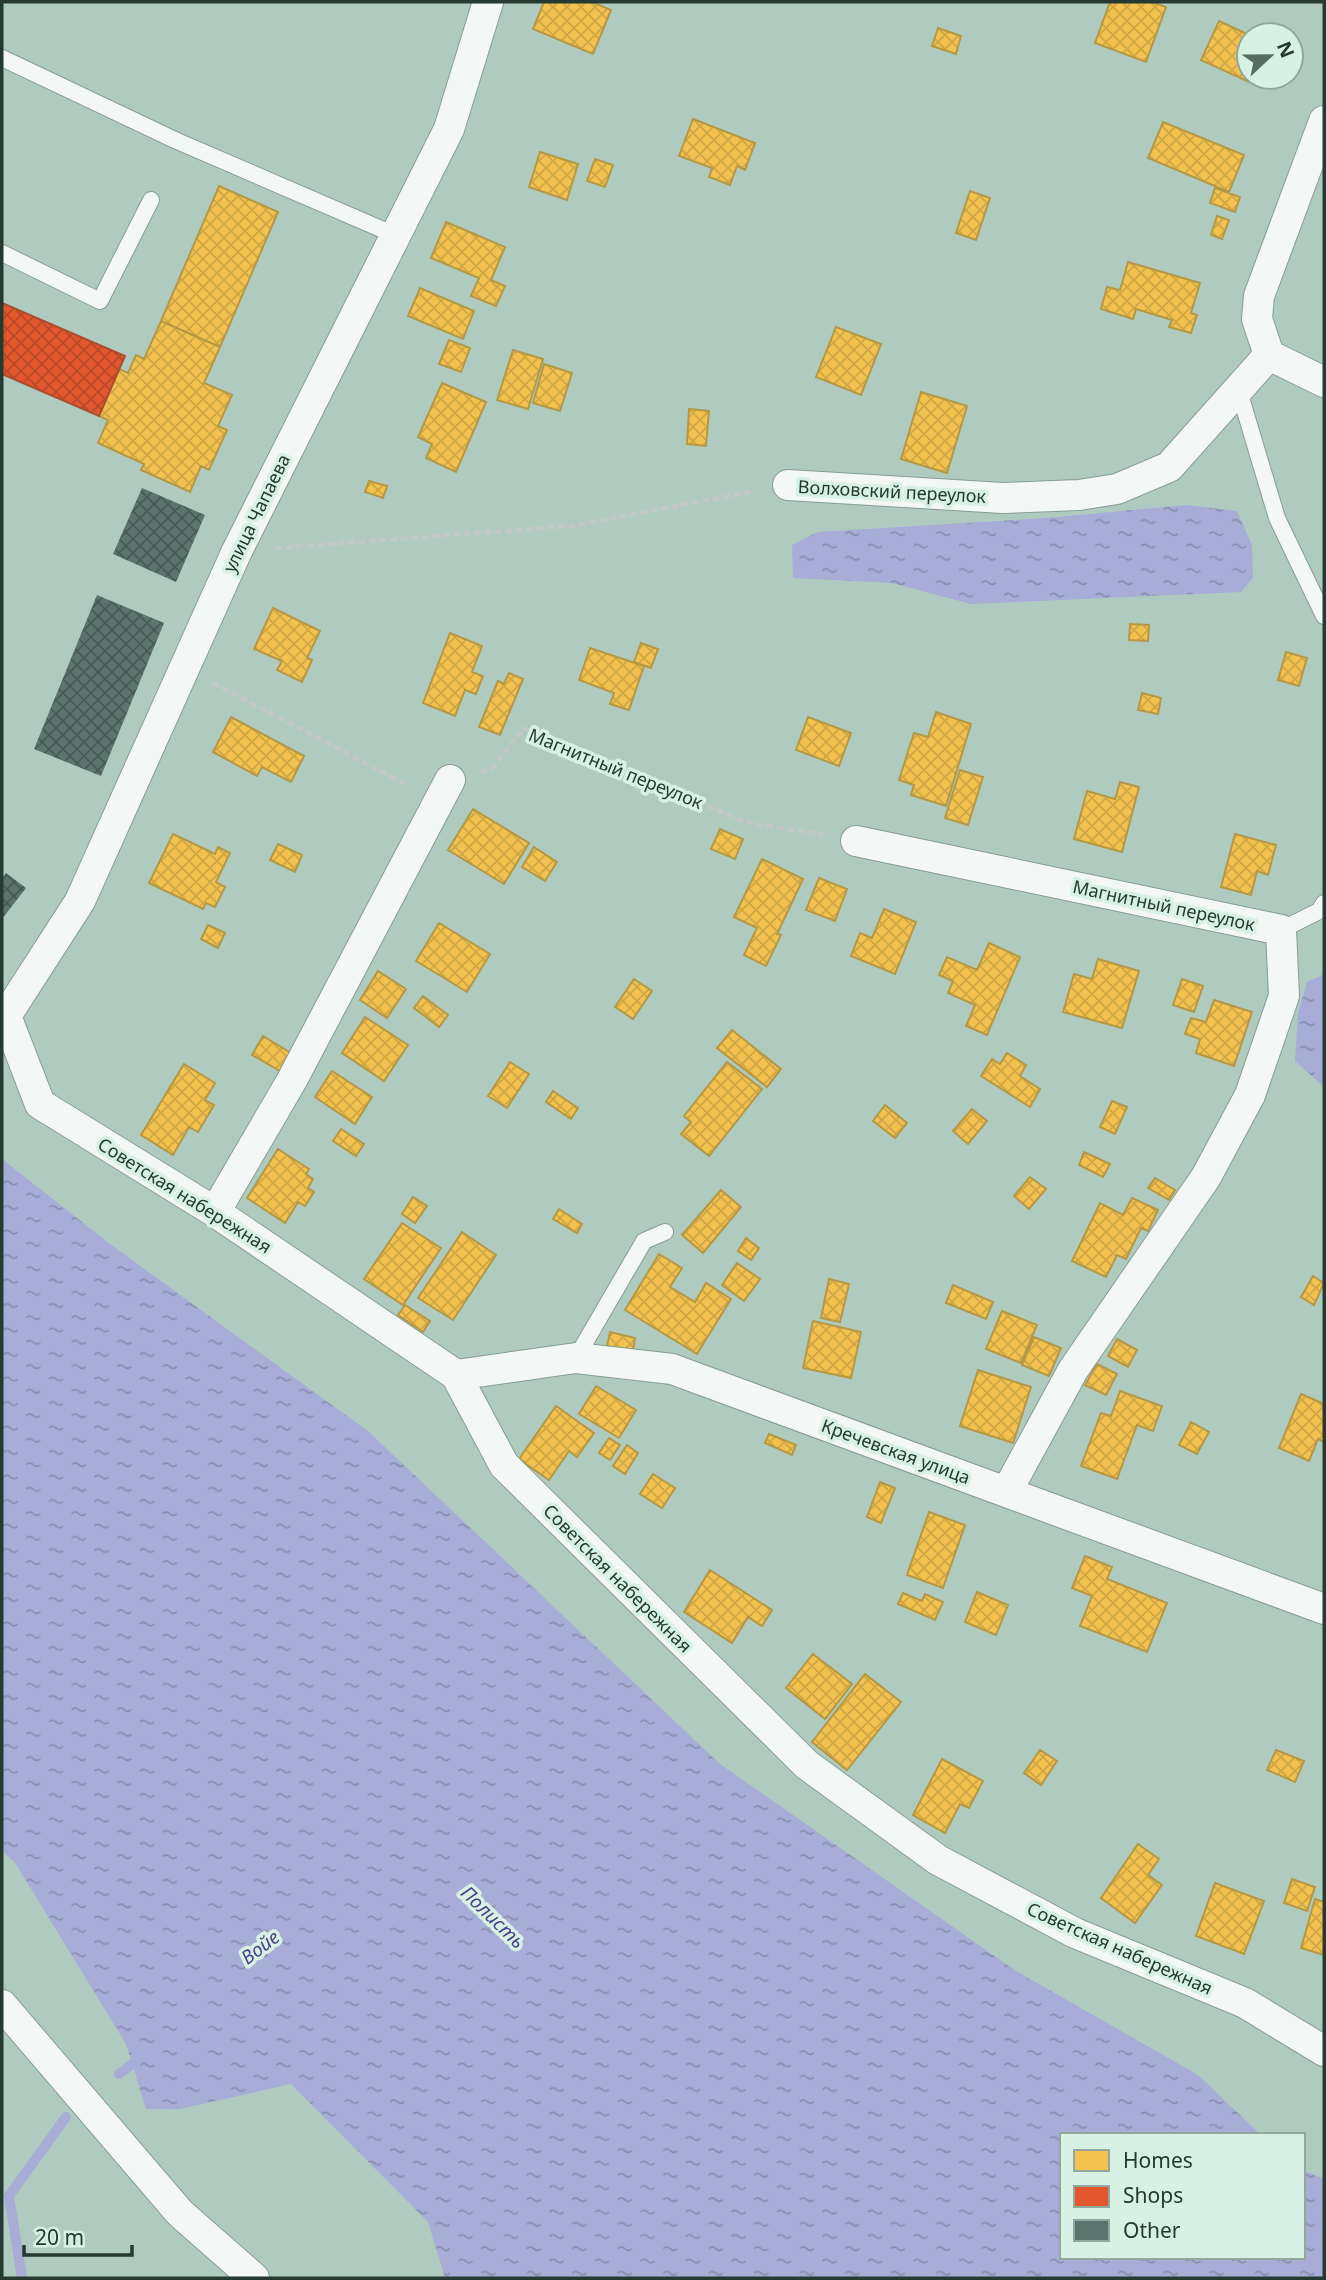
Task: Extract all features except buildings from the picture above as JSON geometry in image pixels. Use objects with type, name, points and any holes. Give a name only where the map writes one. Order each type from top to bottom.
[{"type":"street","name":"улица Чапаева","points":[[4,1014],[80,901],[236,552],[449,128],[488,2]]},
{"type":"street","points":[[1324,121],[1259,296],[1258,319],[1269,355],[1324,382]]},
{"type":"street","name":"Волховский переулок","points":[[788,485],[1003,498],[1079,495],[1117,489],[1169,467],[1269,355]]},
{"type":"street","points":[[215,1212],[292,1080],[444,790]]},
{"type":"street","name":"Магнитный переулок","points":[[856,841],[1281,930]]},
{"type":"street","points":[[1007,1491],[1073,1370],[1206,1177],[1250,1095],[1284,996],[1281,930]]},
{"type":"street","name":"Советская набережная","points":[[4,1014],[40,1104],[215,1212],[456,1375],[504,1465],[807,1765],[938,1860],[1075,1933],[1245,2003],[1324,2051]]},
{"type":"street","name":"Кречевская улица","points":[[456,1375],[576,1358],[671,1369],[1324,1609]]},
{"type":"street","points":[[2,2005],[180,2213],[254,2278]]},
{"type":"lane","points":[[2,58],[177,141],[395,235]]},
{"type":"lane","points":[[2,253],[100,301],[151,200]]},
{"type":"lane","points":[[1239,391],[1277,518],[1324,617]]},
{"type":"lane","points":[[1281,930],[1320,911],[1324,902]]},
{"type":"lane","points":[[576,1358],[644,1241],[666,1232]]},
{"type":"path","name":"Волховский переулок","points":[[236,552],[572,526],[788,485]]},
{"type":"path","points":[[184,667],[444,790]]},
{"type":"path","name":"Магнитный переулок","points":[[444,790],[492,769],[524,728],[746,822],[856,841]]},
{"type":"water","points":[[1186,505],[1237,511],[1252,545],[1253,578],[1241,592],[971,604],[892,583],[793,578],[792,545],[818,532],[1046,518]]},
{"type":"water","points":[[1324,974],[1324,1087],[1295,1061],[1298,1013],[1307,982]]},
{"type":"water","name":"Полисть","points":[[2,1159],[106,1241],[369,1432],[720,1764],[1016,1971],[1198,2075],[1259,2133],[1060,2133],[1060,2259],[1305,2259],[1305,2171],[1324,2179],[1324,2278],[445,2278],[428,2222],[291,2084],[180,2109],[146,2109],[126,2044],[14,1861],[2,1851]]},
{"type":"waterway","name":"Войе","points":[[119,2074],[142,2057]]},
{"type":"waterway","name":"Войе","points":[[22,2278],[9,2196],[66,2117]]}]
